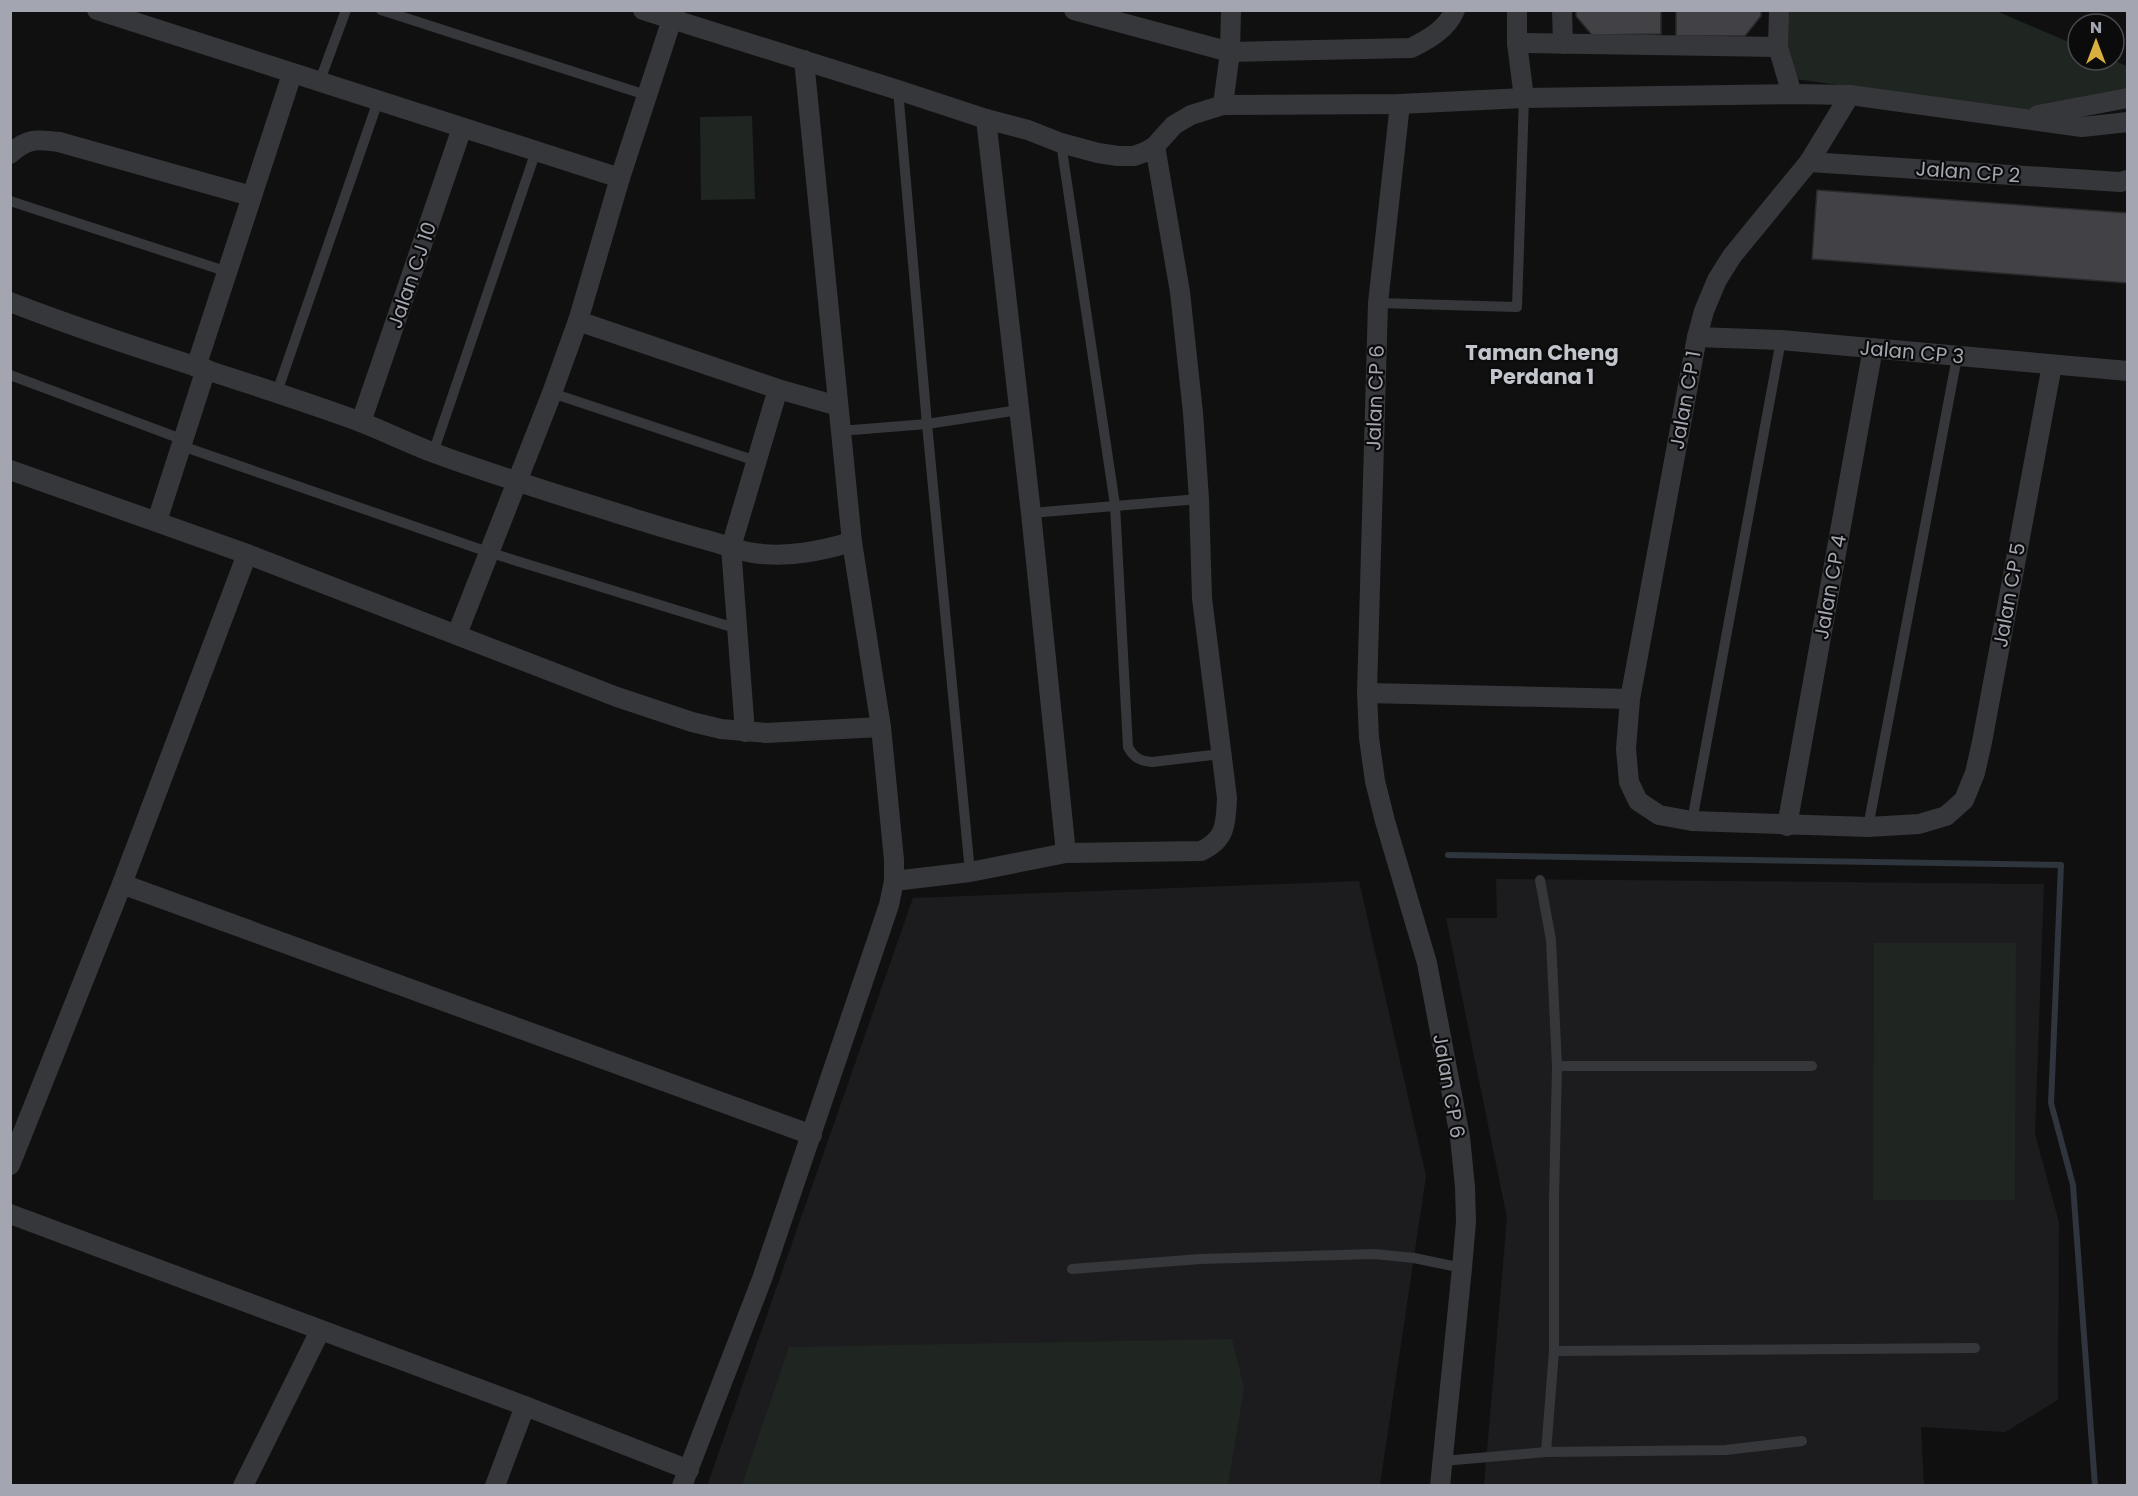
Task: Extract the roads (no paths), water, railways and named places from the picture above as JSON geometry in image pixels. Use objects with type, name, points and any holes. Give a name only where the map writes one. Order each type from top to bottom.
[{"type":"street","points":[[97,10],[620,178]]},
{"type":"street","points":[[644,10],[674,15],[804,60],[986,119],[1028,130],[1061,143],[1118,156],[1134,156],[1145,152],[1155,146],[1174,125],[1191,115],[1223,105],[1400,104],[1524,98],[1850,95],[2082,127],[2127,122]]},
{"type":"street","points":[[1074,10],[1230,52],[1412,48],[1442,29],[1455,10]]},
{"type":"street","points":[[1223,105],[1230,52],[1231,10]]},
{"type":"street","points":[[1517,10],[1517,44],[1524,98]]},
{"type":"street","points":[[1562,10],[1563,44]]},
{"type":"street","points":[[1779,10],[1778,47],[1792,94]]},
{"type":"street","points":[[457,634],[578,321],[646,95],[674,15]]},
{"type":"street","points":[[1517,44],[1778,47]]},
{"type":"street","points":[[10,1214],[525,1406],[685,1478],[762,1279],[812,1135],[894,881],[894,860],[880,727],[852,542],[804,60]]},
{"type":"street","points":[[157,521],[183,443],[228,272],[292,74]]},
{"type":"street","name":"Jalan CP 1","points":[[1850,95],[1809,162],[1732,256],[1704,311],[1697,337],[1630,699],[1626,749],[1629,782],[1638,801],[1659,815],[1692,821],[1868,827],[1919,824],[1946,816]]},
{"type":"street","points":[[2020,118],[2127,98]]},
{"type":"street","name":"Jalan CP 6","points":[[1400,104],[1378,303],[1367,693],[1369,738],[1376,781],[1385,821],[1427,963],[1460,1137],[1465,1187],[1466,1222],[1440,1485]]},
{"type":"street","points":[[986,119],[1031,513],[1066,854]]},
{"type":"street","name":"Jalan CJ 10","points":[[362,422],[462,128]]},
{"type":"street","points":[[10,154],[21,143],[38,139],[59,142],[251,196]]},
{"type":"street","points":[[894,881],[970,872],[1066,854],[1201,851],[1213,846],[1223,832],[1227,798],[1202,598],[1199,499],[1192,413],[1180,292],[1155,146]]},
{"type":"street","name":"Jalan CP 2","points":[[1809,162],[2120,182],[2127,180]]},
{"type":"street","points":[[10,302],[362,422],[433,453],[732,548],[751,553],[783,555],[818,552],[852,542]]},
{"type":"street","points":[[578,321],[778,389],[838,406]]},
{"type":"street","name":"Jalan CP 3","points":[[1697,337],[1781,340],[2127,370]]},
{"type":"street","name":"Jalan CP 4","points":[[1787,826],[1873,348]]},
{"type":"street","name":"Jalan CP 5","points":[[1946,816],[1964,800],[1975,773],[2052,365]]},
{"type":"street","points":[[745,732],[732,548],[778,389]]},
{"type":"street","points":[[10,470],[247,554],[654,710],[692,722],[745,732],[789,733],[880,727]]},
{"type":"street","points":[[10,1166],[122,884],[247,554]]},
{"type":"street","points":[[1367,693],[1630,699]]},
{"type":"street","points":[[122,884],[812,1135]]},
{"type":"street","points":[[248,1484],[320,1331]]},
{"type":"street","points":[[495,1485],[525,1406]]},
{"type":"lane","points":[[319,83],[346,10]]},
{"type":"lane","points":[[381,10],[646,95]]},
{"type":"lane","points":[[898,90],[970,872]]},
{"type":"lane","points":[[1378,303],[1517,307],[1524,98]]},
{"type":"lane","points":[[277,392],[378,101]]},
{"type":"lane","points":[[1061,143],[1115,505],[1128,747],[1133,756],[1141,761],[1152,762],[1221,754]]},
{"type":"lane","points":[[433,453],[536,151]]},
{"type":"lane","points":[[10,201],[228,272]]},
{"type":"lane","points":[[1692,821],[1781,340]]},
{"type":"lane","points":[[1868,827],[1957,357]]},
{"type":"lane","points":[[10,375],[183,443],[488,552],[738,629]]},
{"type":"lane","points":[[552,393],[756,461]]},
{"type":"lane","points":[[840,431],[927,424],[1018,410]]},
{"type":"lane","points":[[1031,513],[1199,499]]},
{"type":"lane","points":[[1540,880],[1551,940],[1557,1066],[1554,1351],[1546,1452]]},
{"type":"lane","points":[[1557,1066],[1812,1066]]},
{"type":"lane","points":[[1072,1269],[1200,1259],[1374,1254],[1414,1258],[1462,1268]]},
{"type":"lane","points":[[1554,1351],[1975,1348]]},
{"type":"lane","points":[[1443,1461],[1546,1452],[1726,1450],[1802,1441]]},
{"type":"waterway","points":[[1448,855],[2061,865],[2051,1103],[2073,1185],[2095,1486]]},
{"type":"district","name":"Taman Cheng Perdana 1","points":[[1542,365]]}]
